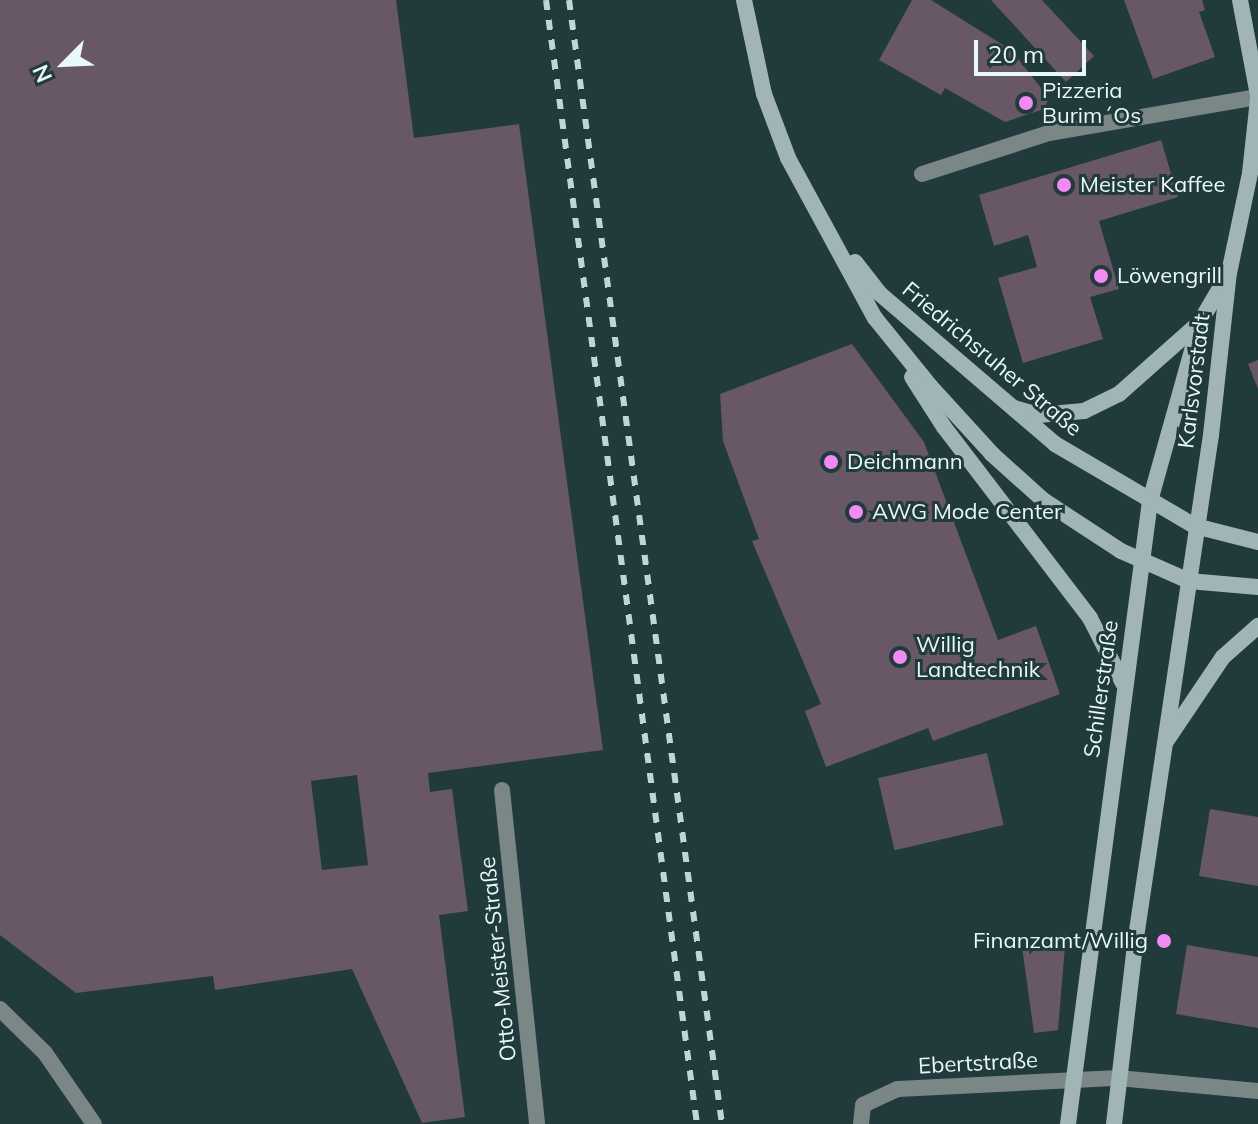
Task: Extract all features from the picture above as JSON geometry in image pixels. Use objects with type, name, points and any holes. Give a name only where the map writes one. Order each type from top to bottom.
[{"type":"main road","name":"Friedrichsruher Straße","points":[[744,0],[764,94],[788,158],[875,318],[992,454],[1043,500],[1141,562],[1189,581],[1258,587]]},
{"type":"main road","name":"Karlsvorstadt","points":[[1195,526],[1211,435],[1229,273],[1250,173],[1258,97],[1240,0]]},
{"type":"main road","name":"Friedrichsruher Straße","points":[[825,224],[879,293],[1055,444],[1195,526],[1258,542]]},
{"type":"main road","name":"Schillerstraße","points":[[1068,1124],[1071,1080],[1123,683],[1150,501],[1200,322],[1229,273]]},
{"type":"main road","points":[[875,318],[944,427],[1090,618],[1123,683]]},
{"type":"main road","points":[[1008,406],[1038,415],[1084,411],[1119,394],[1200,322]]},
{"type":"main road","points":[[1114,1124],[1195,526]]},
{"type":"main road","points":[[1163,748],[1216,666],[1258,626]]},
{"type":"street","points":[[922,174],[1049,133],[1258,97]]},
{"type":"street","name":"Otto-Meister-Straße","points":[[502,790],[537,1124]]},
{"type":"street","points":[[0,1009],[45,1053],[94,1124]]},
{"type":"street","name":"Ebertstraße","points":[[861,1124],[863,1105],[898,1089],[1118,1078],[1258,1091]]},
{"type":"building","points":[[0,0],[396,0],[414,138],[519,124],[603,750],[428,773],[430,792],[452,789],[468,911],[439,915],[465,1117],[422,1123],[352,969],[215,990],[213,976],[76,993],[0,935]],"holes":[[[357,775],[368,865],[322,870],[311,781]]]},
{"type":"building","points":[[912,0],[931,0],[1011,50],[1049,98],[1044,109],[1005,122],[945,88],[941,95],[879,60]]},
{"type":"building","points":[[991,0],[1042,0],[1094,56],[1066,82]]},
{"type":"building","points":[[1124,0],[1202,0],[1205,10],[1199,12],[1215,57],[1153,79]]},
{"type":"building","points":[[1161,140],[1178,197],[1099,221],[1119,289],[1090,297],[1103,339],[1023,363],[998,278],[1037,267],[1028,235],[994,246],[979,195]]},
{"type":"building","points":[[852,344],[924,442],[998,640],[1036,626],[1060,694],[933,741],[928,728],[826,767],[805,711],[821,704],[752,541],[759,539],[723,441],[720,394]]},
{"type":"building","points":[[1258,360],[1258,389],[1248,364]]},
{"type":"building","points":[[987,753],[1004,825],[895,850],[878,778]]},
{"type":"building","points":[[1210,809],[1258,817],[1258,886],[1199,876]]},
{"type":"building","points":[[1066,934],[1058,1030],[1034,1033],[1021,940]]},
{"type":"building","points":[[1187,945],[1258,957],[1258,1028],[1176,1014]]},
{"type":"railway","points":[[546,0],[697,1124]]},
{"type":"railway","points":[[569,0],[722,1124]]},
{"type":"place","name":"Pizzeria Burim´Os","points":[[1026,103]]},
{"type":"place","name":"Meister Kaffee","points":[[1064,185]]},
{"type":"place","name":"Löwengrill","points":[[1101,276]]},
{"type":"place","name":"Deichmann","points":[[831,462]]},
{"type":"place","name":"AWG Mode Center","points":[[856,512]]},
{"type":"place","name":"Willig Landtechnik","points":[[900,657]]},
{"type":"place","name":"Finanzamt/Willig","points":[[1164,941]]}]
